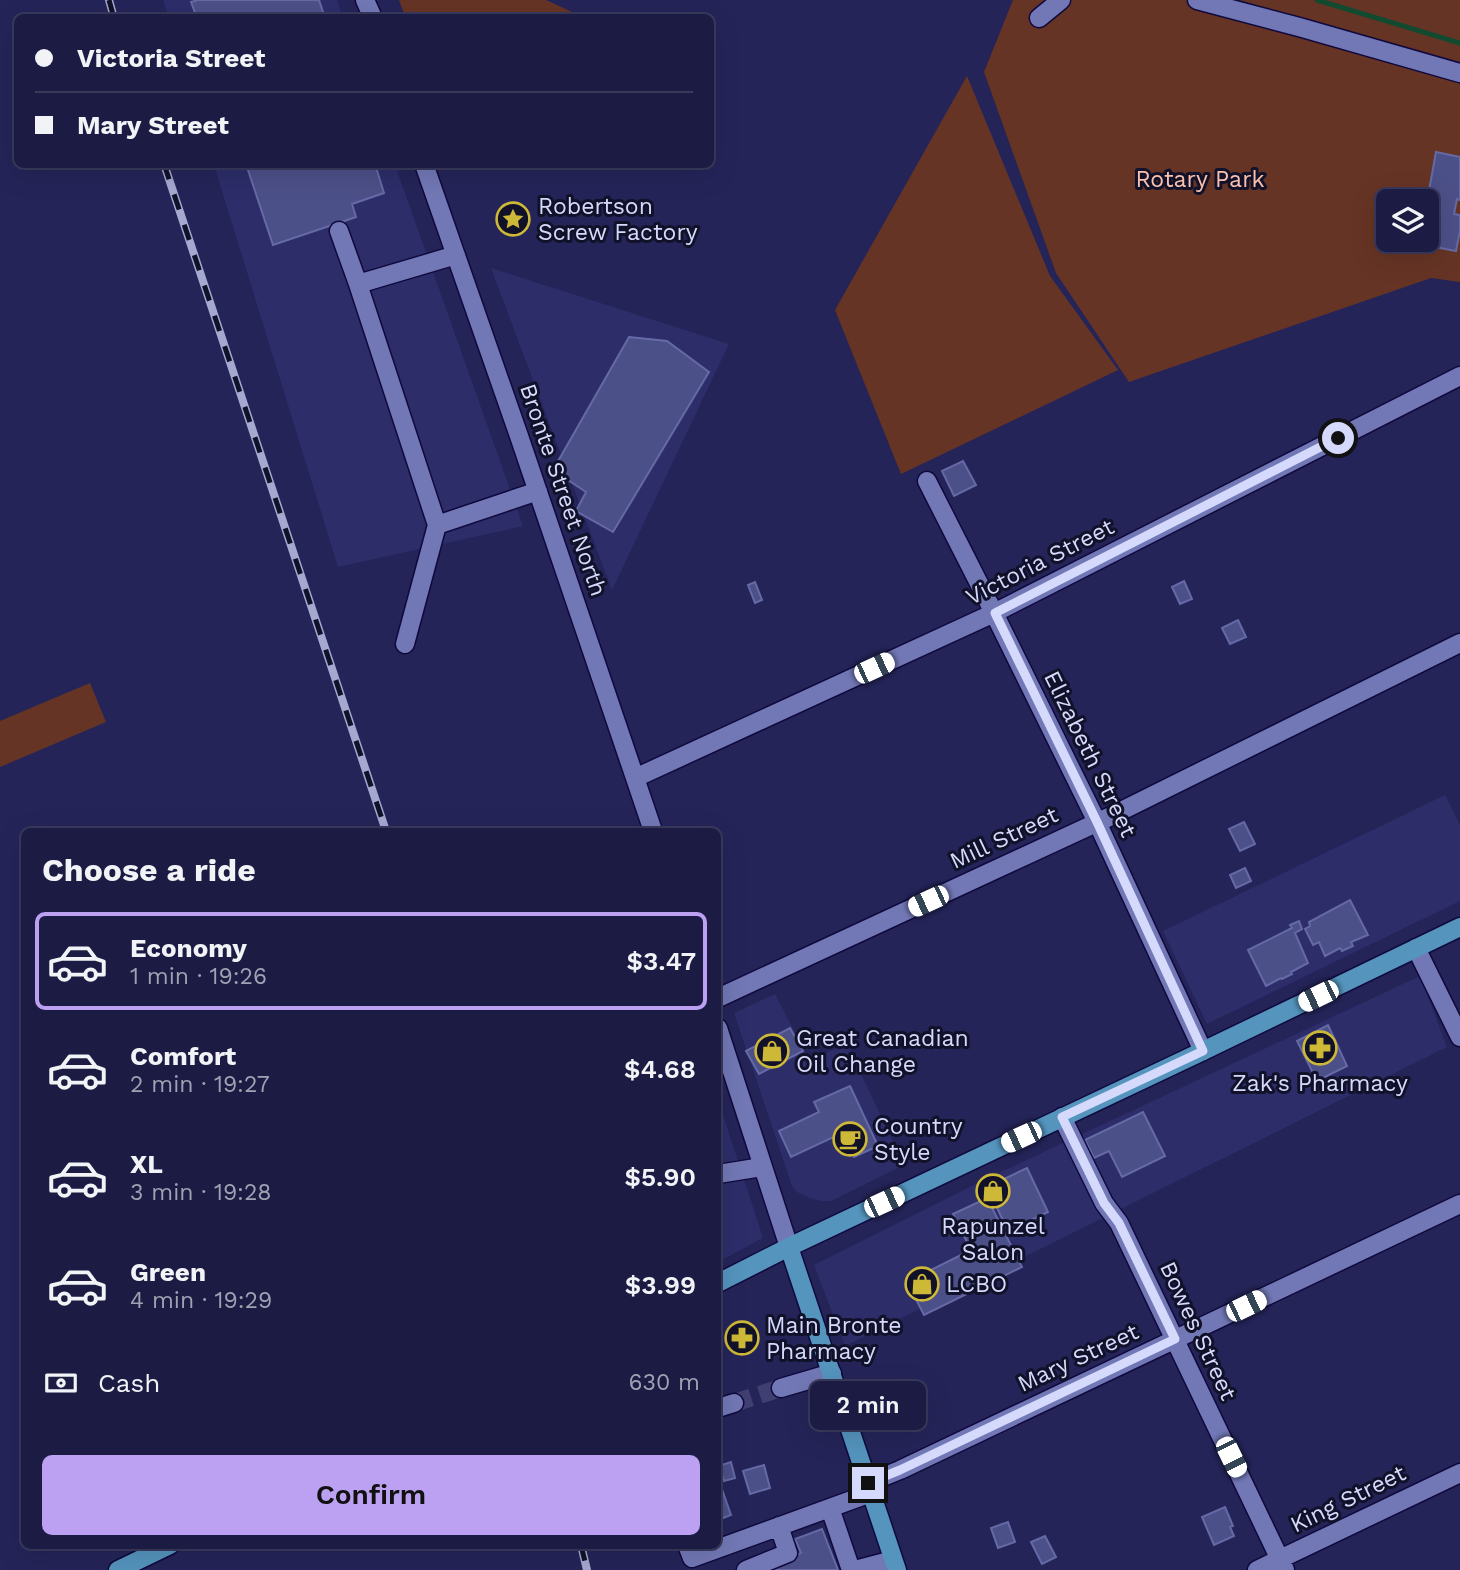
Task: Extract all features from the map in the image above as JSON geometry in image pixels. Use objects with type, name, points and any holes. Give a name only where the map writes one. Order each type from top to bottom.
[{"type":"main road","points":[[721,1281],[1460,927]]},
{"type":"main road","points":[[789,1247],[895,1565]]},
{"type":"main road","points":[[118,1570],[162,1549]]},
{"type":"street","points":[[1039,18],[1061,0]]},
{"type":"street","points":[[1196,0],[1460,73]]},
{"type":"street","name":"Bronte Street North","points":[[425,168],[652,828]]},
{"type":"street","points":[[340,232],[437,525],[405,644]]},
{"type":"street","points":[[358,284],[456,255]]},
{"type":"street","name":"Victoria Street","points":[[635,778],[995,613],[1460,376]]},
{"type":"street","name":"Elizabeth Street","points":[[927,481],[1097,822],[1203,1051]]},
{"type":"street","points":[[437,525],[538,491]]},
{"type":"street","name":"Mill Street","points":[[721,997],[1097,822],[1460,643]]},
{"type":"street","points":[[1416,948],[1460,1037]]},
{"type":"street","points":[[721,1037],[789,1247]]},
{"type":"street","name":"Bowes Street","points":[[1062,1117],[1104,1203],[1119,1223],[1282,1565]]},
{"type":"street","points":[[721,1174],[762,1167]]},
{"type":"street","name":"Mary Street","points":[[721,1547],[830,1508],[900,1470],[1460,1204]]},
{"type":"street","points":[[781,1388],[832,1373]]},
{"type":"street","name":"King Street","points":[[1257,1570],[1282,1565],[1460,1473]]},
{"type":"street","points":[[830,1508],[853,1570],[895,1565]]},
{"type":"street","points":[[746,1570],[788,1553],[779,1526]]},
{"type":"street","name":"Mary Street","points":[[689,1549],[692,1558],[716,1549]]},
{"type":"shaded area","points":[[163,0],[337,0],[342,14],[168,14]]},
{"type":"shaded area","points":[[215,168],[396,168],[523,526],[338,567]]},
{"type":"shaded area","points":[[491,268],[729,344],[612,590]]},
{"type":"shaded area","points":[[1445,795],[1460,825],[1460,901],[1207,1024],[1163,931]]},
{"type":"shaded area","points":[[1420,976],[1447,1047],[845,1346],[814,1265],[984,1180]]},
{"type":"shaded area","points":[[775,994],[809,1060],[847,1044],[904,1165],[831,1201],[810,1198],[797,1192],[792,1186],[734,1013]]},
{"type":"shaded area","points":[[721,1108],[763,1238],[721,1260]]},
{"type":"green space","points":[[399,0],[546,0],[576,14],[404,14]]},
{"type":"green space","name":"Rotary Park","points":[[1013,0],[1188,0],[1460,81],[1460,282],[1431,278],[1129,382],[1056,273],[984,72]]},
{"type":"green space","points":[[1239,0],[1460,0],[1460,63]]},
{"type":"green space","points":[[967,76],[1050,276],[1118,370],[901,474],[835,310]]},
{"type":"green space","points":[[90,683],[106,722],[0,767],[0,721]]},
{"type":"building","points":[[319,0],[324,14],[196,14],[191,2]]},
{"type":"building","points":[[1436,152],[1460,157],[1460,200],[1457,199],[1454,214],[1460,215],[1456,251],[1439,248],[1439,189],[1429,189]]},
{"type":"building","points":[[247,168],[376,168],[384,193],[352,204],[356,217],[273,245]]},
{"type":"building","points":[[629,337],[667,341],[709,372],[613,532],[576,511],[586,492],[553,470]]},
{"type":"building","points":[[963,461],[976,485],[954,496],[942,471]]},
{"type":"building","points":[[1184,581],[1192,599],[1180,604],[1172,587]]},
{"type":"building","points":[[755,582],[762,600],[755,603],[748,585]]},
{"type":"building","points":[[1238,620],[1246,637],[1230,644],[1222,628]]},
{"type":"building","points":[[1244,822],[1255,844],[1240,851],[1229,829]]},
{"type":"building","points":[[1245,868],[1251,881],[1236,888],[1230,875]]},
{"type":"building","points":[[1350,900],[1368,935],[1351,942],[1353,946],[1342,951],[1340,948],[1325,956],[1319,942],[1313,945],[1305,929],[1310,926],[1309,922]]},
{"type":"building","points":[[1299,921],[1302,929],[1295,933],[1308,963],[1266,986],[1248,950],[1292,928],[1290,925]]},
{"type":"building","points":[[1328,1025],[1347,1066],[1317,1081],[1297,1041]]},
{"type":"building","points":[[790,1028],[803,1051],[759,1074],[746,1051]]},
{"type":"building","points":[[850,1086],[878,1146],[854,1157],[842,1133],[791,1157],[779,1131],[819,1112],[814,1102]]},
{"type":"building","points":[[1143,1112],[1165,1156],[1122,1177],[1109,1151],[1094,1158],[1085,1140]]},
{"type":"building","points":[[1027,1168],[1048,1212],[1008,1231],[987,1187]]},
{"type":"building","points":[[987,1198],[1022,1267],[924,1315],[907,1282],[971,1250],[953,1214]]},
{"type":"building","points":[[731,1462],[735,1478],[724,1481],[721,1465]]},
{"type":"building","points":[[764,1465],[770,1488],[750,1494],[743,1471]]},
{"type":"building","points":[[721,1487],[731,1515],[721,1519]]},
{"type":"building","points":[[1225,1507],[1234,1536],[1214,1545],[1202,1517]]},
{"type":"building","points":[[1008,1522],[1015,1542],[998,1548],[991,1528]]},
{"type":"building","points":[[822,1529],[838,1570],[771,1570],[769,1565],[801,1553],[795,1539]]},
{"type":"building","points":[[1045,1536],[1056,1557],[1042,1564],[1031,1542]]},
{"type":"waterway","points":[[1317,0],[1460,43]]},
{"type":"tunnel","points":[[734,1403],[781,1388]]},
{"type":"railway","points":[[109,0],[113,14]]},
{"type":"railway","points":[[165,168],[385,828]]},
{"type":"railway","points":[[582,1549],[587,1570]]},
{"type":"place","name":"Robertson Screw Factory","points":[[513,219]]},
{"type":"place","name":"Zak's Pharmacy","points":[[1320,1048]]},
{"type":"place","name":"Great Canadian Oil Change","points":[[772,1051]]},
{"type":"place","name":"Country Style","points":[[850,1139]]},
{"type":"place","name":"Rapunzel Salon","points":[[993,1191]]},
{"type":"place","name":"LCBO","points":[[922,1284]]},
{"type":"place","name":"Main Bronte Pharmacy","points":[[742,1338]]},
{"type":"route","points":[[868,1483],[1175,1339],[1119,1223],[1104,1203],[1062,1117],[1203,1051],[1097,822],[995,613],[1338,438]]}]
